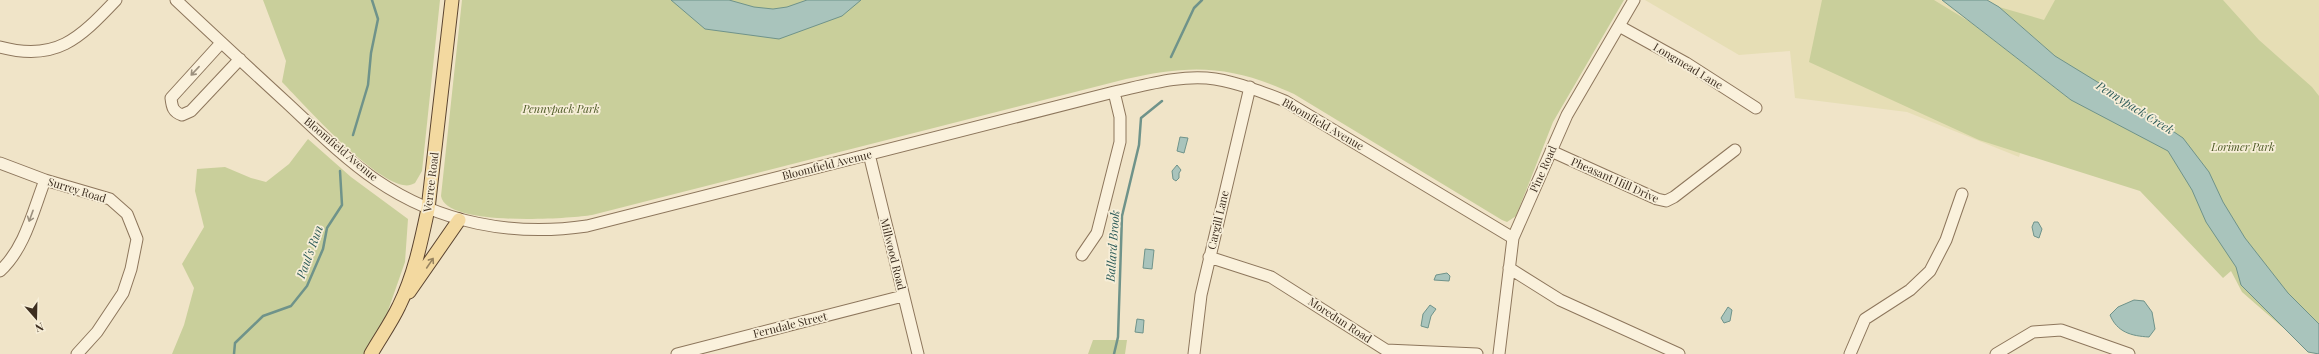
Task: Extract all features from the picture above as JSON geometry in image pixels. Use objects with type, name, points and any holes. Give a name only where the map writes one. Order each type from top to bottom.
[{"type":"main road","name":"Verree Road","points":[[371,354],[399,306],[415,263],[428,209],[452,0]]},
{"type":"main road","points":[[399,306],[459,220]]},
{"type":"street","points":[[0,47],[18,52],[37,52],[61,47],[82,33],[116,0]]},
{"type":"street","name":"Bloomfield Avenue","points":[[176,0],[221,43],[348,158],[376,180],[428,209],[459,220],[521,230],[558,230],[587,226],[1114,92],[1188,78],[1214,79],[1250,87],[1285,101],[1319,120],[1513,238]]},
{"type":"street","name":"Pine Road","points":[[1499,354],[1513,238],[1567,115],[1634,0]]},
{"type":"street","name":"Longmead Lane","points":[[1619,26],[1686,63],[1756,108]]},
{"type":"street","points":[[221,43],[171,98],[172,107],[176,113],[182,115],[191,111],[240,59]]},
{"type":"street","name":"Cargill Lane","points":[[1194,354],[1201,296],[1209,257],[1250,87]]},
{"type":"street","points":[[1082,254],[1097,233],[1120,142],[1120,117],[1114,92]]},
{"type":"street","name":"Pheasant Hill Drive","points":[[1551,151],[1656,199],[1666,201],[1674,197],[1736,150]]},
{"type":"street","name":"Millwood Road","points":[[869,154],[918,354]]},
{"type":"street","name":"Surrey Road","points":[[0,163],[44,180],[110,199],[127,214],[136,238],[131,269],[123,293],[97,332],[77,354]]},
{"type":"street","points":[[0,271],[8,263],[20,246],[44,180]]},
{"type":"street","points":[[1850,354],[1865,319],[1910,290],[1930,271],[1946,240],[1962,194]]},
{"type":"street","name":"Moredun Road","points":[[1209,257],[1271,277],[1385,352],[1477,354]]},
{"type":"street","points":[[1509,268],[1560,300],[1679,354]]},
{"type":"street","name":"Ferndale Street","points":[[677,354],[903,296]]},
{"type":"street","points":[[1996,354],[2033,332],[2061,330],[2129,354]]},
{"type":"green space","points":[[263,0],[440,0],[422,171],[415,183],[403,185],[389,180],[374,170],[340,141],[282,82],[286,61]]},
{"type":"green space","name":"Pennypack Park","points":[[462,0],[1624,0],[1553,122],[1516,216],[1507,222],[1294,94],[1250,77],[1211,70],[1171,71],[1126,79],[592,215],[559,218],[509,219],[484,217],[463,213],[448,206],[441,196]]},
{"type":"green space","name":"Lorimer Park","points":[[1645,0],[2319,0],[2319,251],[2229,233],[2046,68],[2019,157],[1907,112],[1795,98],[1790,51],[1739,55]]},
{"type":"green space","name":"Lorimer Park","points":[[1822,0],[1934,0],[1970,22],[2071,100],[2046,48],[1999,7],[2044,20],[2055,0],[2223,0],[2259,40],[2312,87],[2319,96],[2319,354],[2281,326],[2242,292],[2231,271],[2223,278],[2140,191],[1979,140],[1809,62]]},
{"type":"green space","points":[[308,139],[351,177],[408,219],[405,262],[384,322],[365,354],[172,354],[184,325],[194,288],[182,264],[204,227],[195,191],[197,169],[225,167],[251,178],[266,182],[289,164]]},
{"type":"green space","points":[[1093,340],[1127,340],[1125,354],[1088,354]]},
{"type":"water","points":[[671,0],[729,0],[754,7],[773,9],[787,7],[807,0],[861,0],[842,16],[779,39],[705,29]]},
{"type":"water","name":"Pennypack Creek","points":[[1942,0],[1987,0],[1999,7],[2055,56],[2122,97],[2183,138],[2209,172],[2223,202],[2245,238],[2288,293],[2319,324],[2319,354],[2308,352],[2241,285],[2236,267],[2206,222],[2192,190],[2168,151],[2071,100]]},
{"type":"water","points":[[1180,137],[1188,138],[1184,153],[1177,151]]},
{"type":"water","points":[[1177,165],[1181,170],[1179,173],[1179,178],[1176,181],[1173,179],[1172,171]]},
{"type":"water","points":[[2034,222],[2038,222],[2042,229],[2039,238],[2034,236],[2032,227]]},
{"type":"water","points":[[1145,249],[1154,250],[1152,269],[1143,268]]},
{"type":"water","points":[[1447,273],[1450,276],[1449,281],[1434,280],[1436,275]]},
{"type":"water","points":[[2134,300],[2144,301],[2152,312],[2155,329],[2149,337],[2136,336],[2125,332],[2113,321],[2110,315],[2118,307]]},
{"type":"water","points":[[1430,305],[1436,309],[1431,316],[1428,328],[1421,326],[1423,314]]},
{"type":"water","points":[[1728,307],[1732,310],[1730,321],[1724,323],[1721,318]]},
{"type":"water","points":[[1137,319],[1144,320],[1143,333],[1135,332]]},
{"type":"waterway","name":"Paul's Run","points":[[353,135],[368,85],[371,53],[378,19],[372,0]]},
{"type":"waterway","name":"Ballard Brook","points":[[1171,57],[1194,8],[1202,0]]},
{"type":"waterway","name":"Ballard Brook","points":[[1114,354],[1118,337],[1122,216],[1139,145],[1141,118],[1162,101]]},
{"type":"waterway","name":"Paul's Run","points":[[234,354],[235,343],[263,316],[291,306],[307,286],[323,249],[327,228],[342,205],[340,171]]}]
